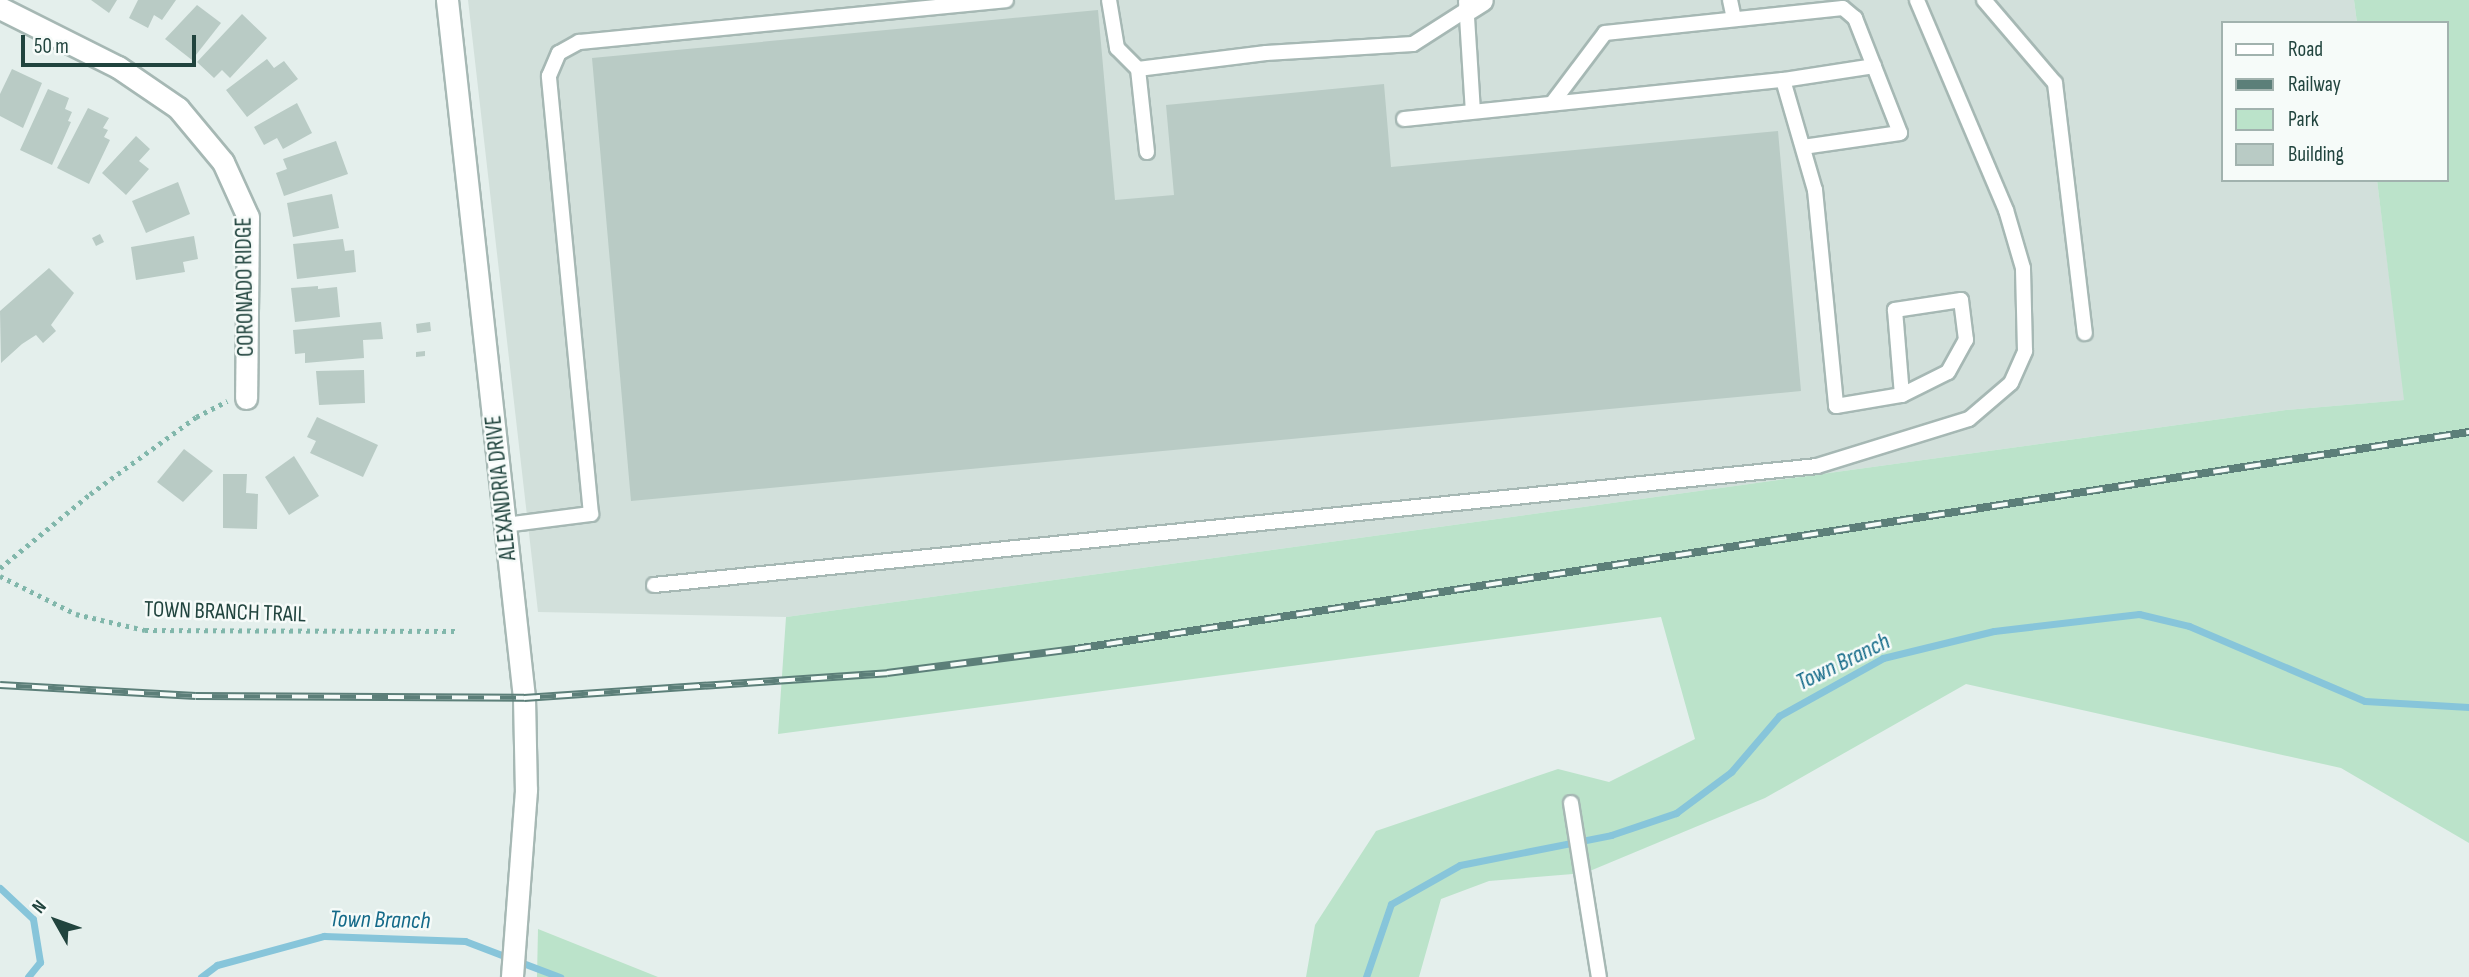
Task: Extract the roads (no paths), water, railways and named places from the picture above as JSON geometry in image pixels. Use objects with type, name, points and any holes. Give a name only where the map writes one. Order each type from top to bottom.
[{"type":"street","name":"ALEXANDRIA DRIVE","points":[[447,0],[524,698],[526,790],[512,977]]},
{"type":"street","name":"CORONADO RIDGE","points":[[0,8],[118,67],[178,108],[223,162],[248,217],[246,398]]},
{"type":"lane","points":[[505,525],[591,514],[550,76],[559,53],[579,42],[1006,0]]},
{"type":"lane","points":[[1109,0],[1117,48],[1138,69],[1147,152]]},
{"type":"lane","points":[[1730,0],[1734,19]]},
{"type":"lane","points":[[654,585],[1817,466],[1969,419],[2011,383],[2025,351],[2023,268],[2006,210],[1917,0]]},
{"type":"lane","points":[[1984,0],[2055,83],[2085,333]]},
{"type":"lane","points":[[1138,69],[1266,53],[1413,44],[1467,2]]},
{"type":"lane","points":[[1467,2],[1473,111]]},
{"type":"lane","points":[[1553,102],[1605,33],[1843,8],[1855,18],[1900,133],[1802,147]]},
{"type":"lane","points":[[1404,119],[1783,80],[1874,66]]},
{"type":"lane","points":[[1783,80],[1815,190],[1836,406],[1902,395],[1948,372],[1966,340],[1961,300],[1895,310],[1902,395]]},
{"type":"lane","points":[[1571,803],[1585,873],[1600,977]]},
{"type":"waterway","name":"Town Branch","points":[[1366,977],[1391,904],[1460,865],[1611,835],[1676,813],[1731,772],[1779,716],[1883,658],[1994,631],[2139,614],[2189,626],[2365,701],[2469,707]]},
{"type":"waterway","points":[[0,888],[33,919],[40,962],[28,977]]},
{"type":"waterway","name":"Town Branch","points":[[201,977],[217,965],[324,936],[465,941],[560,977]]},
{"type":"railway","points":[[0,685],[196,696],[524,698],[887,673],[1075,649],[2469,432]]}]
